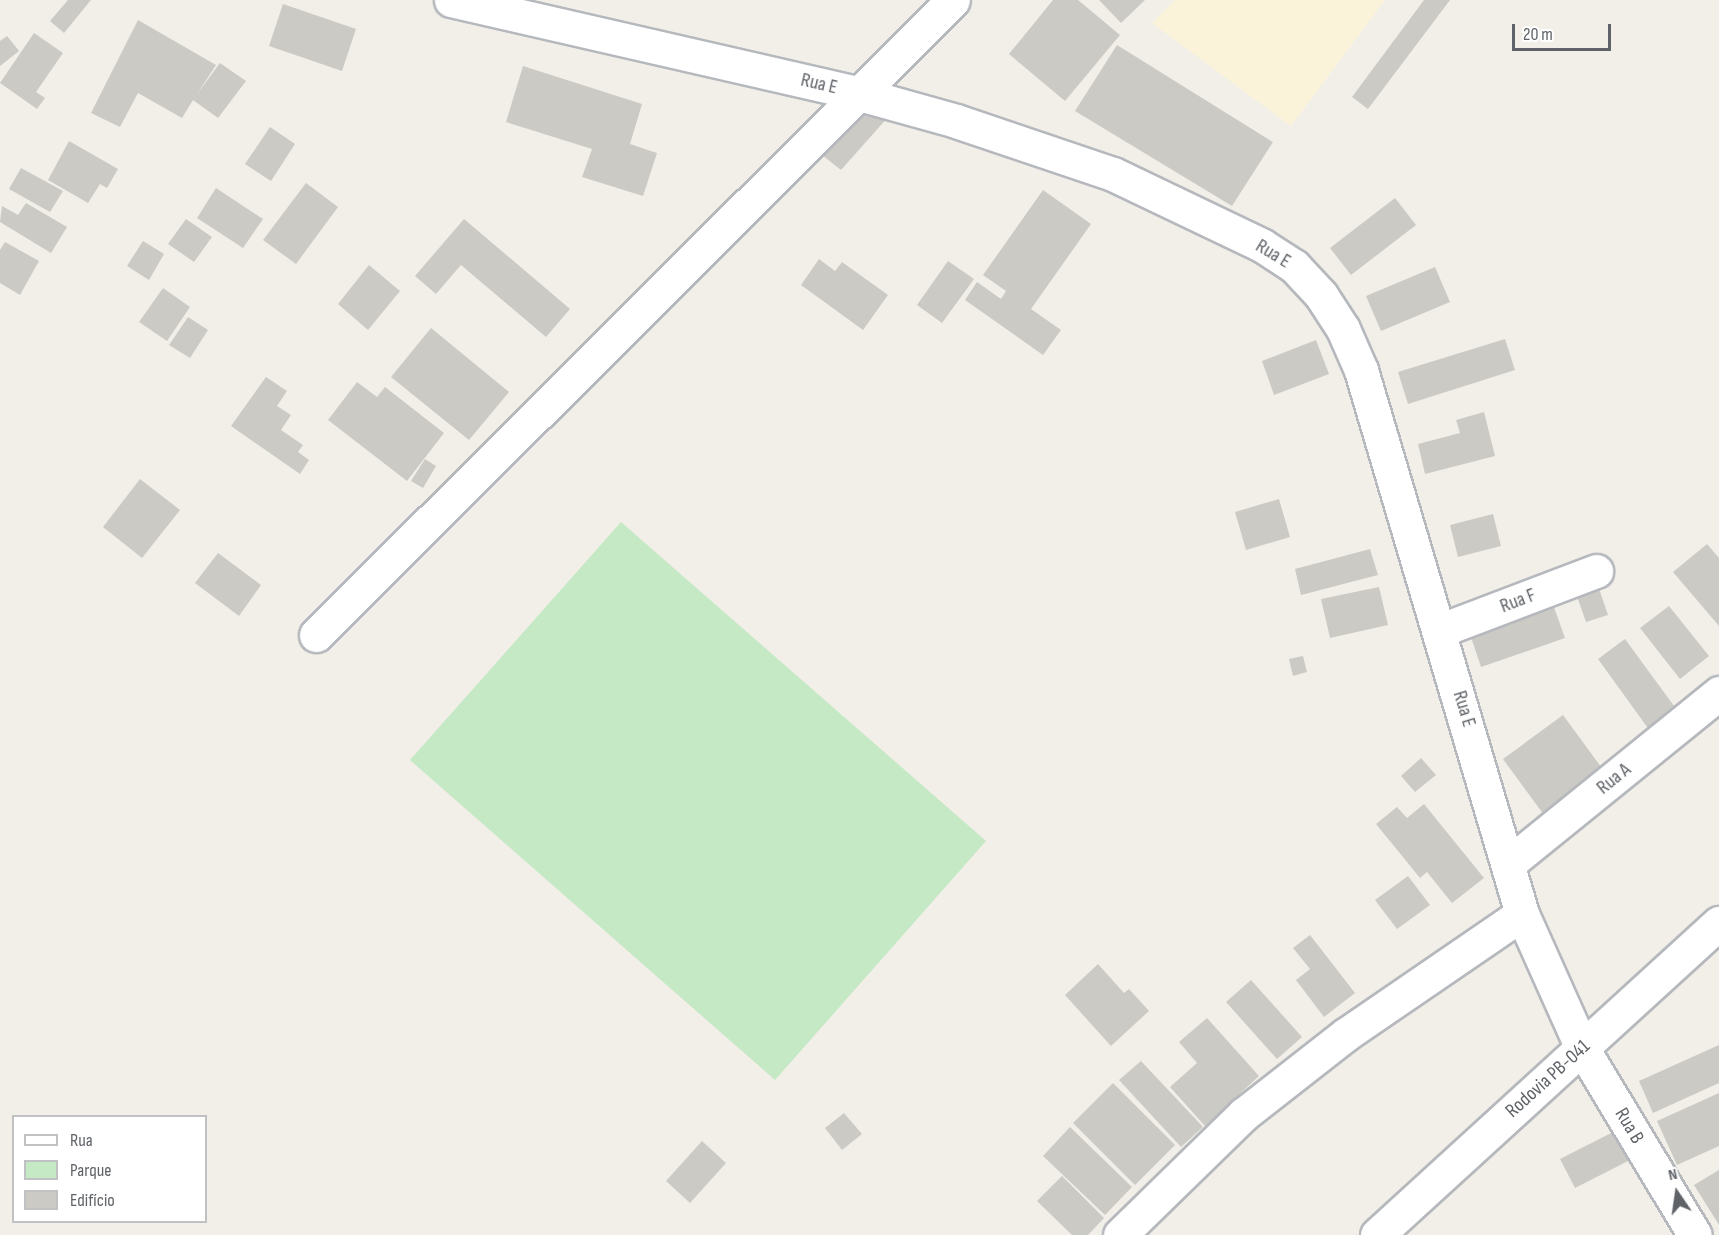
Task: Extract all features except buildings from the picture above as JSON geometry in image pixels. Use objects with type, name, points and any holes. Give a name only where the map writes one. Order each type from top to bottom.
[{"type":"street","name":"Rua E","points":[[451,0],[856,93],[956,121],[1113,174],[1263,246],[1294,266],[1321,295],[1343,329],[1361,370],[1441,630],[1522,914],[1582,1048]]},
{"type":"street","points":[[316,635],[856,93],[953,0]]},
{"type":"street","name":"Rua F","points":[[1441,630],[1596,571]]},
{"type":"street","name":"Rua A","points":[[1508,864],[1719,693]]},
{"type":"street","points":[[1120,1235],[1244,1114],[1345,1035],[1522,914]]},
{"type":"street","name":"Rodovia PB-041","points":[[1377,1235],[1719,922]]},
{"type":"street","name":"Rua B","points":[[1582,1048],[1695,1235]]},
{"type":"green space","points":[[621,522],[986,841],[775,1080],[410,760]]},
{"type":"sand","points":[[1175,0],[1385,0],[1291,126],[1152,23]]}]
